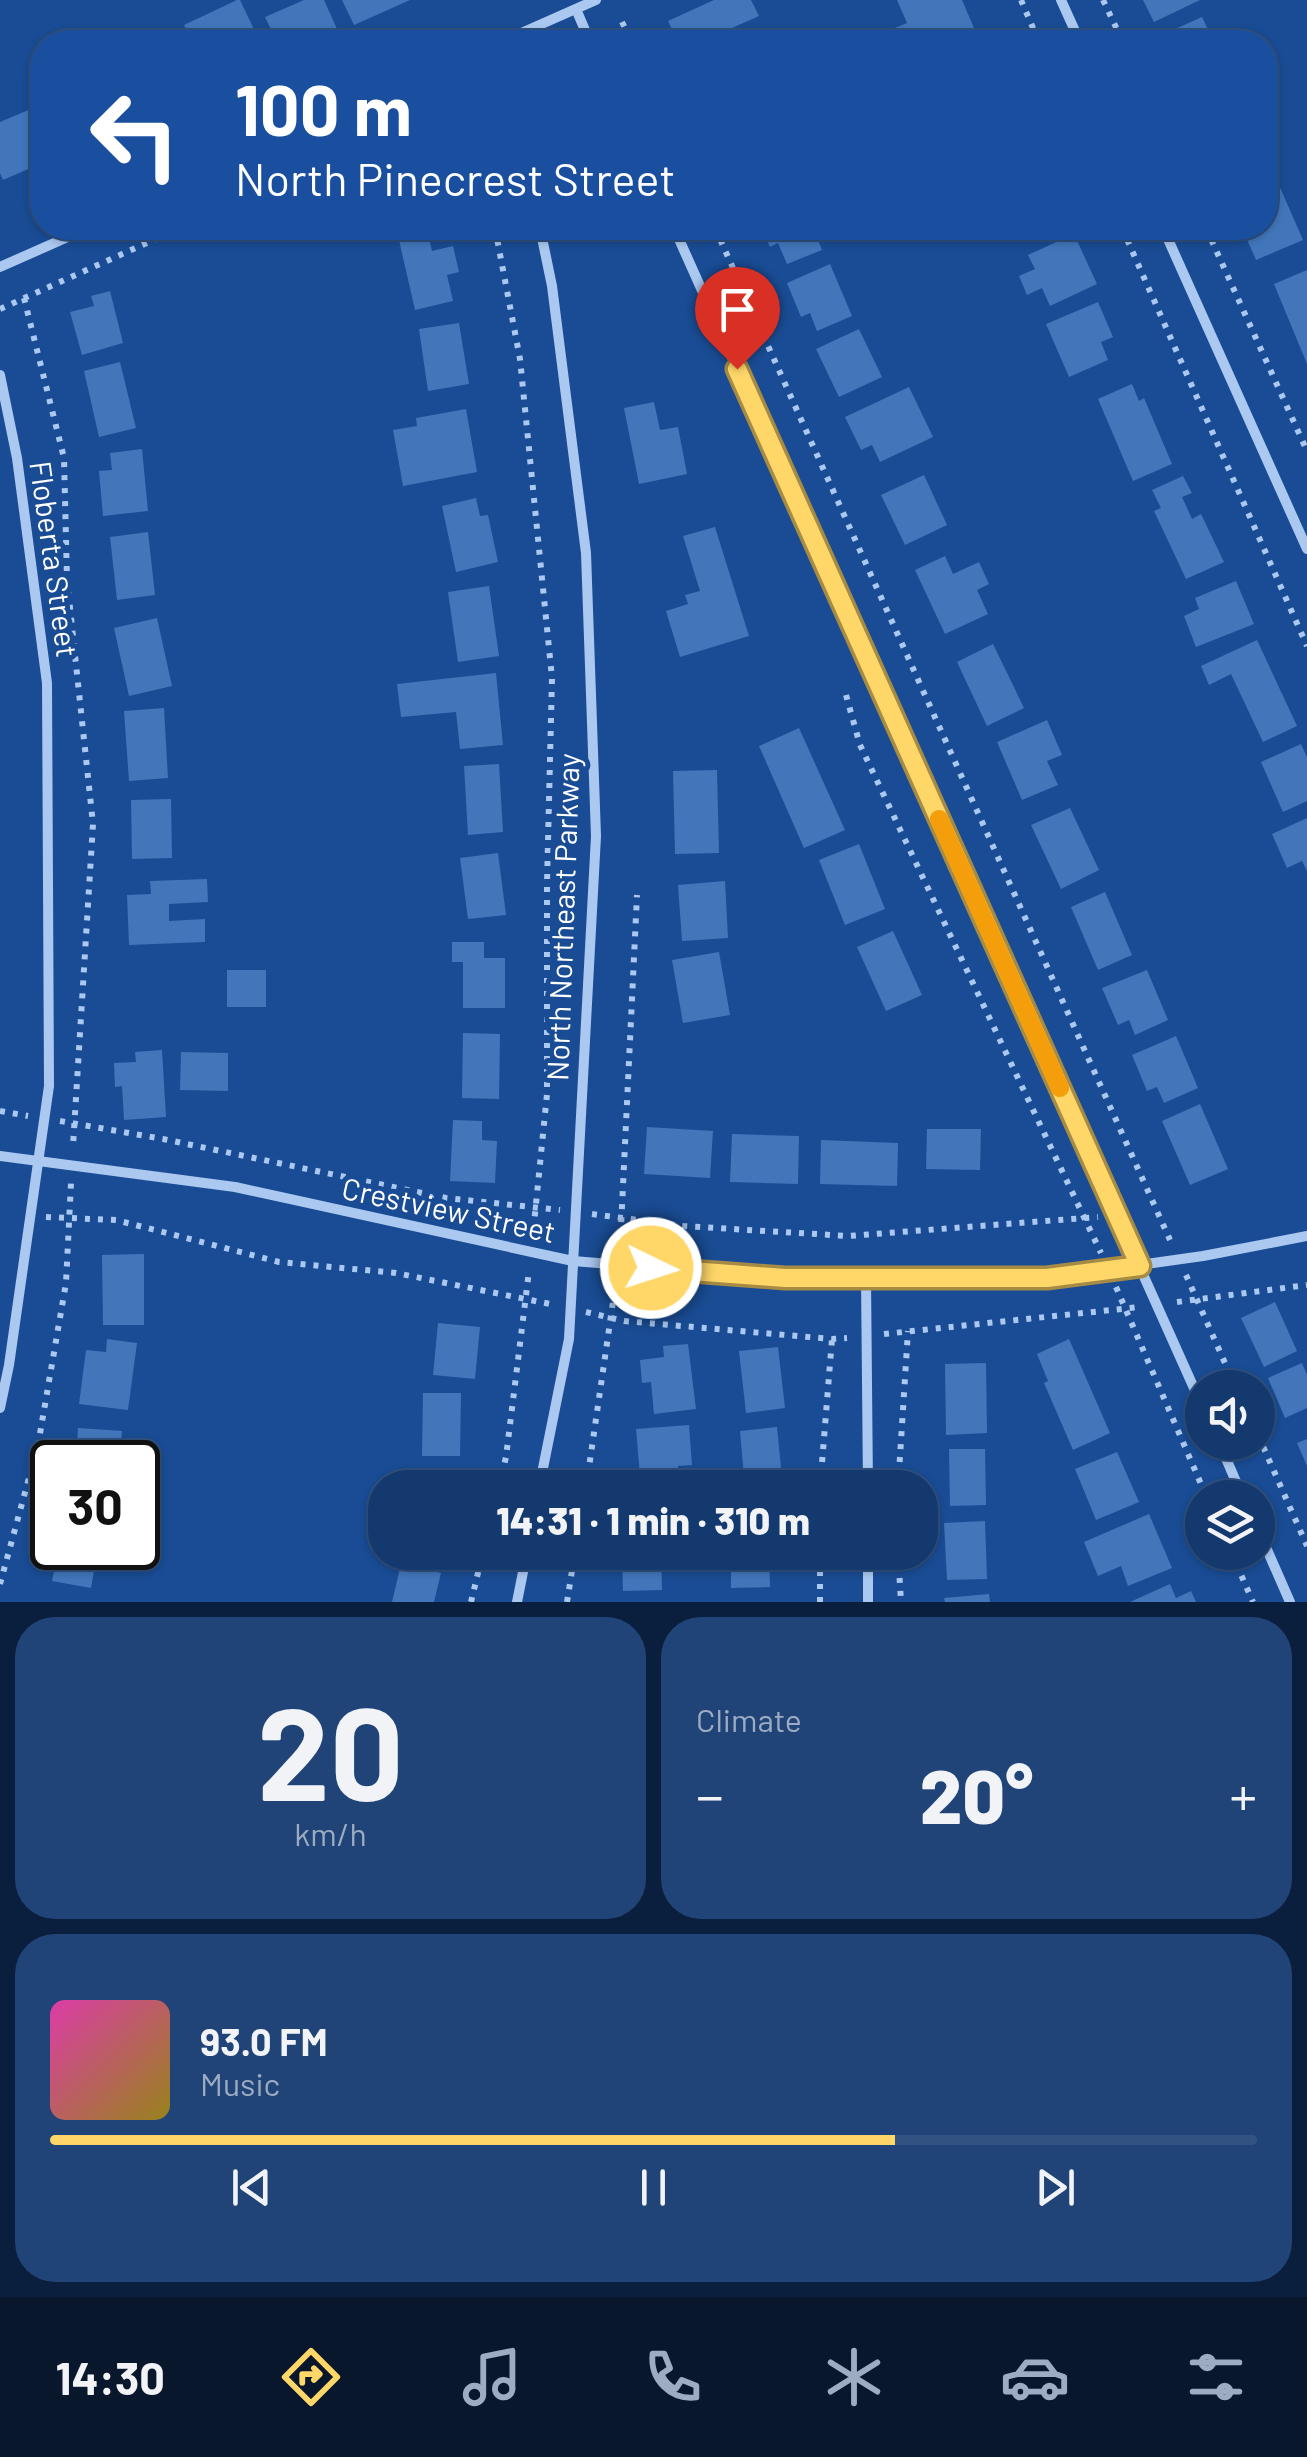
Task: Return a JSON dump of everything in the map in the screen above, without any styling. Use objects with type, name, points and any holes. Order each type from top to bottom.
[{"type":"street","points":[[528,30],[596,0]]},
{"type":"street","points":[[1061,0],[1075,30]]},
{"type":"street","points":[[576,9],[585,30]]},
{"type":"street","points":[[0,267],[61,240]]},
{"type":"street","name":"North Northeast Parkway","points":[[542,240],[552,286],[586,553],[595,817],[569,1338],[543,1470]]},
{"type":"street","points":[[679,240],[1186,1370]]},
{"type":"street","points":[[1168,240],[1307,549]]},
{"type":"street","name":"Floberta Street","points":[[0,374],[17,458],[47,683],[49,1086],[0,1408]]},
{"type":"street","name":"Crestview Street","points":[[0,1156],[235,1188],[573,1261],[785,1278],[1047,1278],[1179,1260],[1307,1236]]},
{"type":"street","points":[[866,1278],[868,1470]]},
{"type":"street","points":[[1275,1568],[1290,1602]]},
{"type":"street","points":[[517,1602],[523,1570]]},
{"type":"street","points":[[868,1570],[868,1602]]},
{"type":"path","points":[[1020,0],[1034,30]]},
{"type":"path","points":[[1103,0],[1117,30]]},
{"type":"path","points":[[622,22],[626,30]]},
{"type":"path","points":[[0,308],[153,240]]},
{"type":"path","points":[[496,240],[520,359],[552,678],[547,1094],[503,1470]]},
{"type":"path","points":[[720,240],[1228,1370]]},
{"type":"path","points":[[1127,240],[1307,646]]},
{"type":"path","points":[[1211,240],[1307,452]]},
{"type":"path","points":[[846,695],[860,745],[1108,1270],[1200,1480]]},
{"type":"path","points":[[589,1470],[618,1265],[637,895]]},
{"type":"path","points":[[899,1470],[908,1331]]},
{"type":"path","points":[[821,1470],[832,1339]]},
{"type":"path","points":[[1269,1460],[1307,1546]]},
{"type":"path","points":[[471,1602],[479,1570]]},
{"type":"path","points":[[566,1602],[572,1570]]},
{"type":"path","points":[[820,1570],[820,1602]]},
{"type":"path","points":[[899,1570],[901,1602]]},
{"type":"path","points":[[1239,1570],[1253,1602]]},
{"type":"building","points":[[240,0],[254,30],[186,30],[184,25]]},
{"type":"building","points":[[304,0],[324,0],[337,29],[271,30],[265,17]]},
{"type":"building","points":[[342,0],[410,0],[354,25]]},
{"type":"building","points":[[714,0],[751,0],[759,16],[728,30],[672,30],[668,21]]},
{"type":"building","points":[[897,0],[962,0],[975,30],[890,30],[907,23]]},
{"type":"building","points":[[1143,0],[1200,0],[1154,22]]},
{"type":"building","points":[[1202,17],[1208,30],[1173,30]]},
{"type":"building","points":[[30,109],[30,168],[3,180],[0,173],[0,122]]},
{"type":"building","points":[[1278,183],[1303,240],[1256,260],[1247,240],[1278,240]]},
{"type":"building","points":[[399,240],[429,240],[432,251],[453,246],[459,272],[447,275],[453,301],[415,310]]},
{"type":"building","points":[[767,240],[818,240],[822,250],[787,264],[778,243],[770,247]]},
{"type":"building","points":[[1061,240],[1077,240],[1097,284],[1050,306],[1042,288],[1027,295],[1019,276],[1035,269],[1028,255]]},
{"type":"building","points":[[830,264],[852,316],[817,331],[810,313],[801,317],[787,283]]},
{"type":"building","points":[[1307,270],[1307,364],[1274,284]]},
{"type":"building","points":[[110,291],[123,343],[82,355],[70,312],[94,306],[91,296]]},
{"type":"building","points":[[1098,302],[1113,337],[1101,342],[1108,360],[1069,377],[1046,324]]},
{"type":"building","points":[[459,323],[469,384],[428,391],[419,329]]},
{"type":"building","points":[[859,329],[882,377],[839,397],[816,349]]},
{"type":"building","points":[[120,362],[136,428],[99,437],[84,371]]},
{"type":"building","points":[[1132,384],[1139,401],[1144,398],[1172,464],[1133,481],[1098,399]]},
{"type":"building","points":[[909,387],[933,437],[880,462],[872,445],[861,450],[845,417]]},
{"type":"building","points":[[654,402],[660,430],[678,427],[687,474],[639,484],[624,408]]},
{"type":"building","points":[[466,409],[477,472],[403,486],[393,430],[417,426],[416,418]]},
{"type":"building","points":[[142,449],[148,511],[103,516],[99,471],[112,470],[110,453]]},
{"type":"building","points":[[924,475],[947,525],[905,545],[881,495]]},
{"type":"building","points":[[1183,476],[1192,493],[1182,497],[1192,519],[1201,514],[1224,562],[1186,579],[1154,511],[1161,508],[1152,490]]},
{"type":"building","points":[[476,498],[480,516],[488,515],[498,562],[456,572],[442,506]]},
{"type":"building","points":[[715,527],[749,636],[680,657],[666,611],[688,604],[685,595],[700,591],[683,536]]},
{"type":"building","points":[[148,532],[155,595],[117,600],[110,537]]},
{"type":"building","points":[[945,556],[953,574],[979,562],[989,584],[977,590],[988,614],[945,634],[915,570]]},
{"type":"building","points":[[1236,581],[1254,624],[1196,647],[1184,616],[1199,609],[1195,598]]},
{"type":"building","points":[[489,586],[499,656],[458,662],[448,592]]},
{"type":"building","points":[[157,618],[172,686],[129,696],[114,628]]},
{"type":"building","points":[[1257,640],[1297,726],[1263,742],[1231,674],[1209,685],[1201,666]]},
{"type":"building","points":[[993,644],[1024,708],[987,726],[957,662]]},
{"type":"building","points":[[496,673],[503,745],[460,749],[456,712],[401,717],[397,684]]},
{"type":"building","points":[[164,708],[168,778],[129,781],[124,711]]},
{"type":"building","points":[[1047,720],[1062,755],[1047,761],[1058,785],[1022,800],[997,742]]},
{"type":"building","points":[[799,728],[845,830],[804,848],[759,746]]},
{"type":"building","points":[[1301,744],[1307,757],[1307,801],[1283,812],[1261,762]]},
{"type":"building","points":[[499,764],[503,832],[468,835],[464,766]]},
{"type":"building","points":[[717,770],[719,853],[675,854],[673,771]]},
{"type":"building","points":[[171,799],[172,858],[132,859],[131,800]]},
{"type":"building","points":[[1070,808],[1099,870],[1061,889],[1031,825]]},
{"type":"building","points":[[1307,818],[1307,871],[1302,861],[1287,868],[1272,834]]},
{"type":"building","points":[[859,844],[885,909],[845,925],[819,860]]},
{"type":"building","points":[[498,853],[506,915],[468,919],[460,858]]},
{"type":"building","points":[[207,879],[208,902],[169,904],[169,921],[205,919],[205,942],[129,945],[127,895],[151,894],[150,881]]},
{"type":"building","points":[[725,881],[728,938],[682,941],[678,885]]},
{"type":"building","points":[[1105,892],[1132,955],[1098,970],[1071,907]]},
{"type":"building","points":[[893,931],[922,995],[886,1011],[857,947]]},
{"type":"building","points":[[452,942],[484,942],[484,958],[505,958],[505,1008],[463,1008],[463,962],[452,962]]},
{"type":"building","points":[[719,952],[730,1015],[683,1023],[672,960]]},
{"type":"building","points":[[227,970],[266,970],[266,1007],[227,1007]]},
{"type":"building","points":[[1147,970],[1168,1020],[1135,1035],[1129,1020],[1118,1025],[1102,988]]},
{"type":"building","points":[[463,1033],[500,1034],[499,1099],[462,1098]]},
{"type":"building","points":[[1176,1036],[1198,1088],[1164,1103],[1157,1087],[1147,1091],[1132,1055]]},
{"type":"building","points":[[162,1050],[166,1117],[124,1120],[122,1086],[115,1087],[114,1063],[136,1062],[135,1052]]},
{"type":"building","points":[[181,1052],[228,1053],[228,1091],[180,1090]]},
{"type":"building","points":[[1200,1104],[1228,1169],[1190,1185],[1162,1121]]},
{"type":"building","points":[[453,1120],[482,1121],[482,1140],[497,1141],[495,1183],[450,1181]]},
{"type":"building","points":[[647,1127],[713,1131],[710,1178],[644,1174]]},
{"type":"building","points":[[927,1129],[981,1129],[980,1170],[926,1169]]},
{"type":"building","points":[[732,1134],[799,1136],[798,1184],[730,1182]]},
{"type":"building","points":[[821,1140],[898,1143],[897,1186],[820,1184]]},
{"type":"building","points":[[144,1254],[144,1325],[103,1325],[102,1255]]},
{"type":"building","points":[[1275,1302],[1297,1351],[1264,1367],[1241,1318]]},
{"type":"building","points":[[438,1323],[480,1327],[475,1379],[433,1375]]},
{"type":"building","points":[[107,1339],[137,1343],[128,1410],[79,1404],[86,1350],[106,1352]]},
{"type":"building","points":[[1069,1339],[1110,1433],[1073,1450],[1044,1383],[1048,1381],[1037,1354]]},
{"type":"building","points":[[688,1344],[696,1409],[654,1414],[651,1382],[642,1383],[640,1360],[664,1357],[663,1346]]},
{"type":"building","points":[[778,1347],[785,1408],[746,1413],[739,1351]]},
{"type":"building","points":[[986,1363],[987,1433],[946,1435],[945,1364]]},
{"type":"building","points":[[1302,1363],[1307,1375],[1307,1408],[1285,1418],[1275,1394],[1275,1375]]},
{"type":"building","points":[[423,1393],[461,1393],[460,1456],[422,1456]]},
{"type":"building","points":[[689,1425],[692,1465],[678,1466],[678,1470],[639,1470],[636,1429]]},
{"type":"building","points":[[777,1427],[781,1470],[743,1470],[740,1431]]},
{"type":"building","points":[[78,1428],[122,1431],[121,1440],[77,1440]]},
{"type":"building","points":[[1307,1439],[1307,1466],[1297,1443]]},
{"type":"building","points":[[949,1449],[985,1449],[986,1505],[950,1506]]},
{"type":"building","points":[[1117,1452],[1139,1502],[1096,1520],[1075,1469]]},
{"type":"building","points":[[1149,1514],[1172,1568],[1128,1586],[1121,1566],[1098,1576],[1084,1542]]},
{"type":"building","points":[[985,1521],[987,1579],[947,1580],[944,1523]]},
{"type":"building","points":[[54,1570],[94,1570],[91,1588],[52,1581]]},
{"type":"building","points":[[400,1570],[441,1573],[434,1602],[392,1602]]},
{"type":"building","points":[[622,1570],[661,1570],[662,1590],[623,1591]]},
{"type":"building","points":[[731,1570],[770,1570],[770,1587],[731,1588]]},
{"type":"building","points":[[1170,1584],[1176,1598],[1191,1591],[1196,1602],[1130,1602]]},
{"type":"building","points":[[989,1594],[990,1602],[945,1602],[944,1598]]},
{"type":"slow traffic","points":[[939,819],[1060,1088]]},
{"type":"route","points":[[651,1268],[785,1278],[1047,1278],[1140,1266],[737,369]]}]
